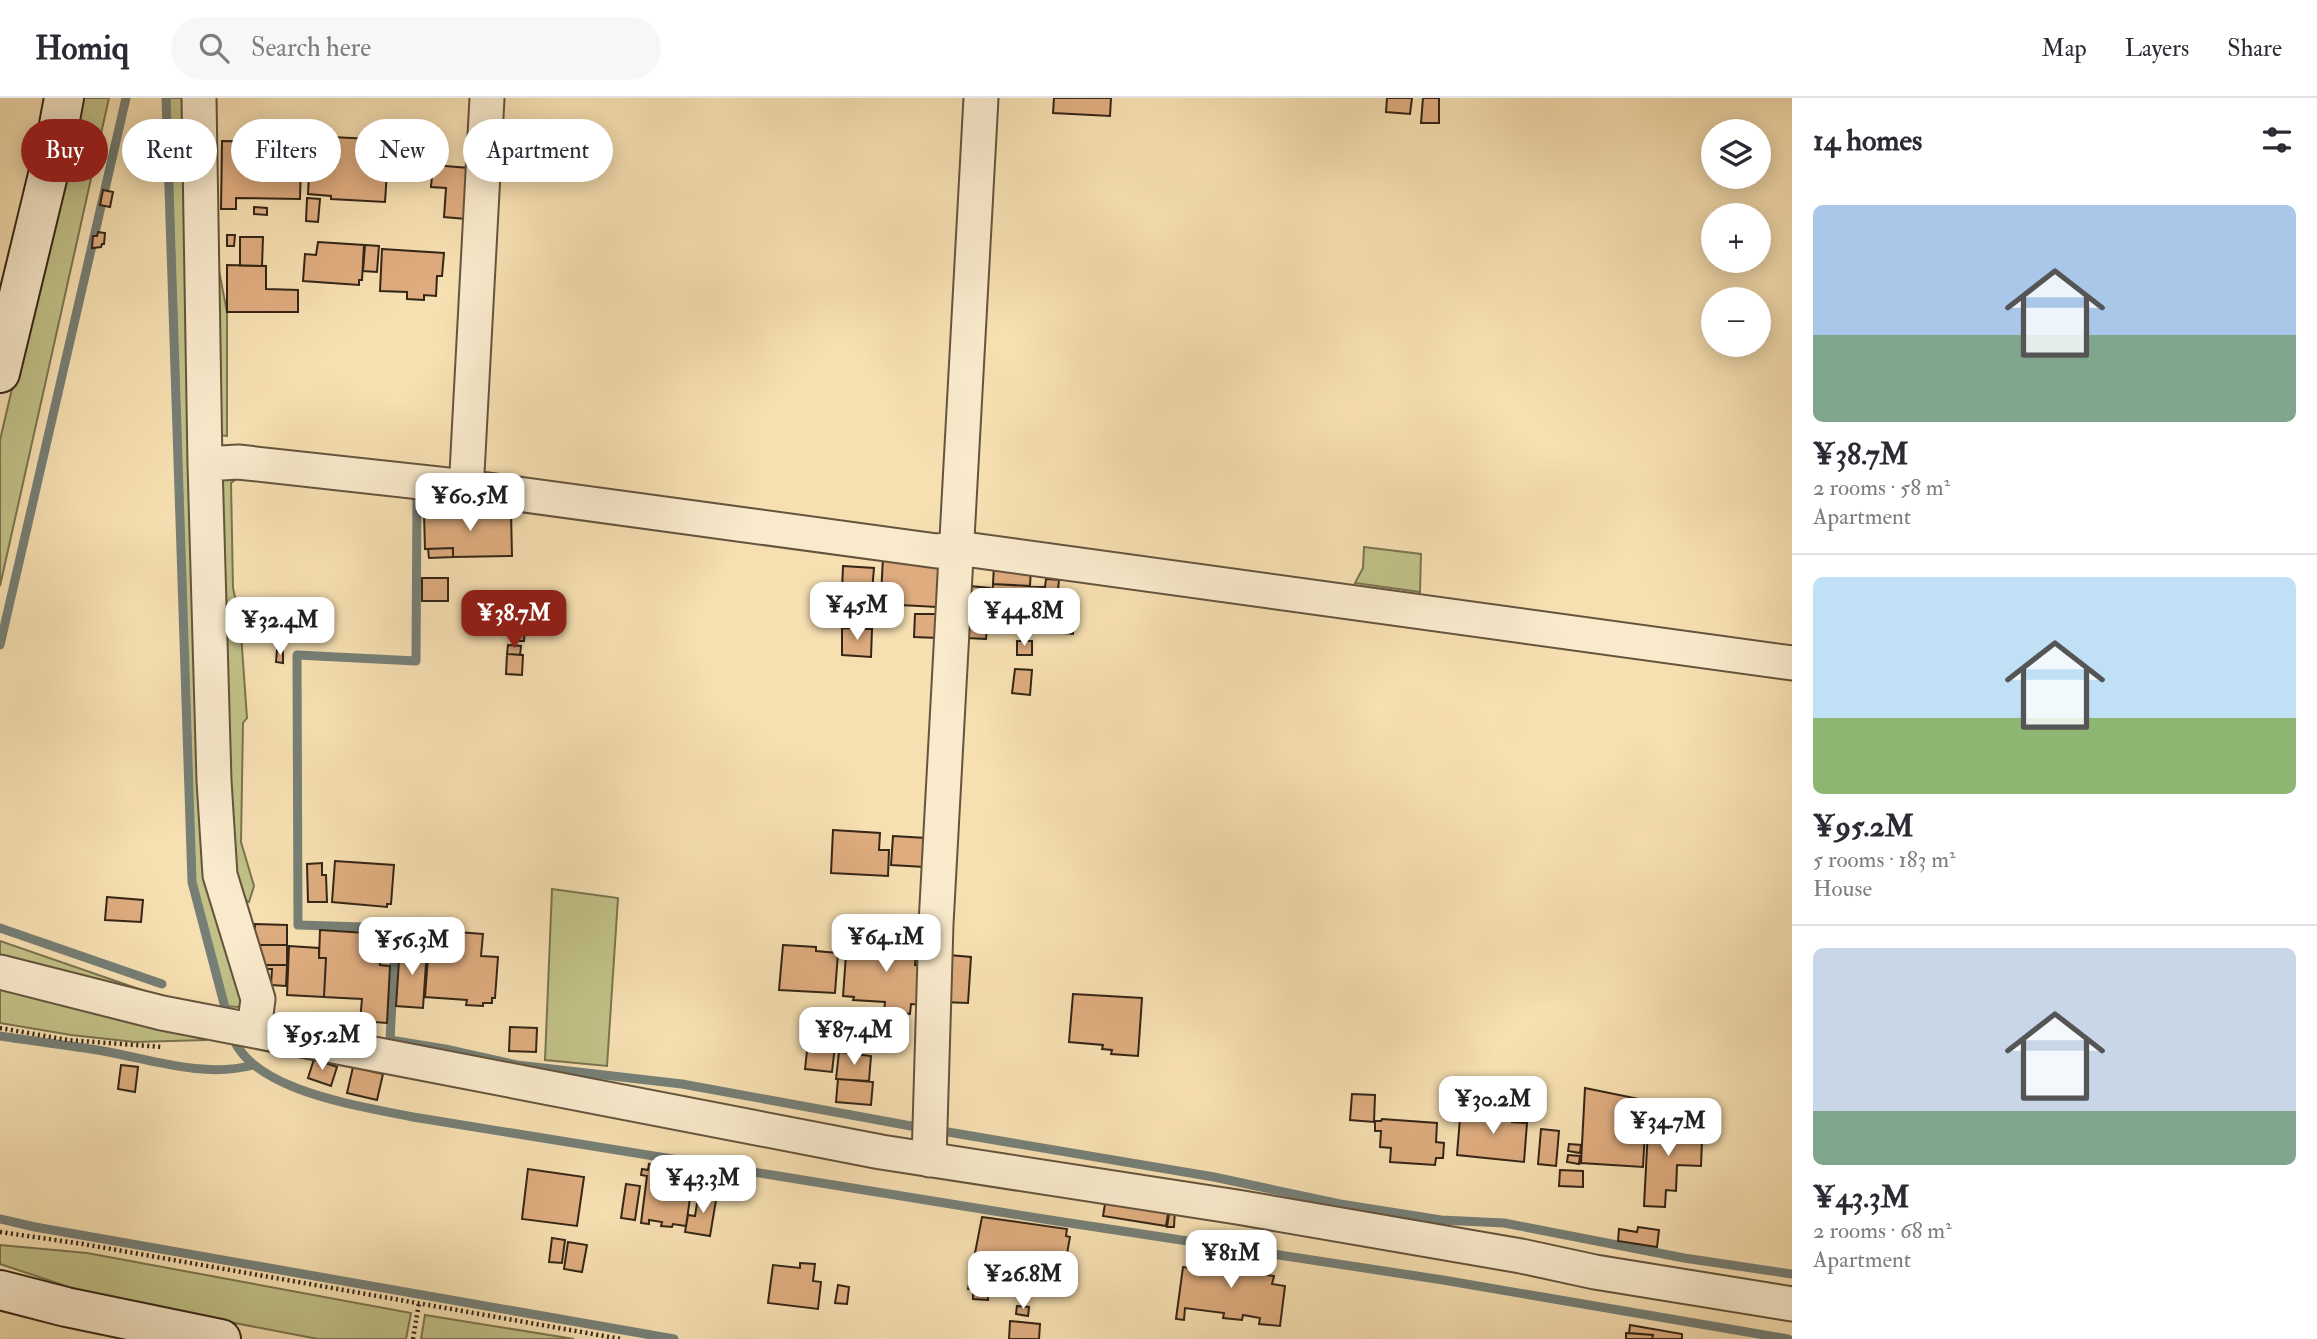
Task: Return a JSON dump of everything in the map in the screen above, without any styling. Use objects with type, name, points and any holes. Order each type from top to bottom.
[{"type":"street","points":[[0,373],[55,146],[64,98]]},
{"type":"street","points":[[199,98],[205,464],[214,768],[220,874],[258,999],[239,1027]]},
{"type":"street","points":[[467,473],[487,98]]},
{"type":"street","points":[[930,1139],[936,924],[981,98]]},
{"type":"street","points":[[205,464],[238,462],[466,487],[937,551],[957,548],[1792,663]]},
{"type":"street","points":[[0,972],[162,1013],[930,1139],[1237,1207],[1521,1255],[1595,1272],[1792,1304]]},
{"type":"street","points":[[0,1290],[66,1307],[221,1339]]},
{"type":"path","points":[[0,1028],[68,1040],[171,1047]]},
{"type":"path","points":[[0,1232],[83,1244],[621,1339]]},
{"type":"path","points":[[414,1339],[419,1303]]},
{"type":"green space","points":[[80,98],[109,98],[104,119],[75,119]]},
{"type":"green space","points":[[169,98],[192,98],[192,119],[170,119]]},
{"type":"green space","points":[[60,182],[90,182],[0,586],[0,440]]},
{"type":"green space","points":[[172,182],[193,182],[194,257],[245,1005],[227,1006],[195,882]]},
{"type":"green space","points":[[212,234],[227,312],[227,436],[220,435]]},
{"type":"green space","points":[[228,473],[243,474],[231,483],[233,588],[240,620],[247,718],[243,723],[241,842],[254,886],[249,902],[236,894],[231,885],[217,484]]},
{"type":"green space","points":[[1364,547],[1421,554],[1420,592],[1355,583],[1363,568]]},
{"type":"green space","points":[[552,889],[618,898],[607,1066],[545,1060]]},
{"type":"green space","points":[[0,941],[162,997],[0,962]]},
{"type":"green space","points":[[0,987],[207,1040],[135,1042],[0,1023]]},
{"type":"green space","points":[[0,1245],[87,1253],[411,1313],[406,1339],[318,1339],[99,1297],[0,1264]]},
{"type":"green space","points":[[425,1315],[574,1339],[421,1339]]},
{"type":"building","points":[[1054,98],[1111,98],[1110,116],[1053,113]]},
{"type":"building","points":[[1387,98],[1412,98],[1410,114],[1386,112]]},
{"type":"building","points":[[1423,98],[1439,98],[1439,123],[1421,123]]},
{"type":"building","points":[[341,138],[355,138],[355,182],[386,182],[385,202],[331,199],[331,196],[308,194],[309,182],[341,182]]},
{"type":"building","points":[[222,141],[231,141],[231,182],[300,182],[300,199],[236,198],[236,209],[221,209]]},
{"type":"building","points":[[449,166],[463,168],[463,182],[468,182],[466,219],[444,217],[446,188],[431,187],[431,182],[449,182]]},
{"type":"building","points":[[103,190],[113,192],[110,207],[100,205]]},
{"type":"building","points":[[307,198],[320,199],[318,222],[306,221]]},
{"type":"building","points":[[254,207],[267,208],[267,215],[254,214]]},
{"type":"building","points":[[98,232],[105,233],[104,244],[92,248],[93,236],[97,236]]},
{"type":"building","points":[[227,235],[235,235],[234,246],[227,246]]},
{"type":"building","points":[[240,237],[263,237],[262,266],[240,266]]},
{"type":"building","points":[[318,242],[364,245],[362,280],[359,280],[359,285],[303,281],[305,254],[316,255]]},
{"type":"building","points":[[365,245],[379,246],[377,272],[363,271]]},
{"type":"building","points":[[382,249],[444,253],[442,276],[437,276],[436,296],[424,295],[424,300],[407,299],[407,292],[380,291]]},
{"type":"building","points":[[227,265],[266,266],[266,289],[298,290],[298,312],[227,312]]},
{"type":"building","points":[[511,511],[512,556],[453,557],[453,548],[425,549],[424,513]]},
{"type":"building","points":[[453,548],[453,557],[429,558],[428,549]]},
{"type":"building","points":[[883,557],[939,560],[937,607],[900,605],[900,617],[880,616]]},
{"type":"building","points":[[994,564],[1031,567],[1030,586],[993,584]]},
{"type":"building","points":[[843,566],[874,568],[870,614],[841,613]]},
{"type":"building","points":[[422,578],[448,578],[448,601],[422,601]]},
{"type":"building","points":[[1046,579],[1059,580],[1057,600],[1075,601],[1073,634],[1051,632],[1052,614],[1046,614],[1045,630],[990,627],[993,584],[1045,587]]},
{"type":"building","points":[[970,586],[990,588],[986,639],[967,638]]},
{"type":"building","points":[[915,614],[939,614],[938,638],[914,637]]},
{"type":"building","points":[[516,628],[525,628],[524,641],[515,641]]},
{"type":"building","points":[[842,628],[872,629],[871,657],[842,655]]},
{"type":"building","points":[[1017,641],[1032,641],[1032,655],[1017,655]]},
{"type":"building","points":[[508,645],[521,646],[520,655],[507,654]]},
{"type":"building","points":[[277,650],[283,651],[283,663],[276,662]]},
{"type":"building","points":[[507,654],[523,655],[522,675],[506,674]]},
{"type":"building","points":[[1015,669],[1032,670],[1030,695],[1012,693]]},
{"type":"building","points":[[833,830],[880,833],[879,850],[889,850],[888,876],[831,873]]},
{"type":"building","points":[[893,836],[926,838],[924,867],[891,865]]},
{"type":"building","points":[[335,861],[394,865],[391,904],[387,904],[387,907],[332,902]]},
{"type":"building","points":[[322,863],[322,875],[326,875],[327,902],[308,902],[307,864]]},
{"type":"building","points":[[107,897],[143,900],[141,922],[105,920]]},
{"type":"building","points":[[255,924],[287,925],[287,945],[255,945]]},
{"type":"building","points":[[320,930],[366,933],[364,955],[375,955],[375,960],[380,960],[380,965],[390,966],[387,1023],[360,1021],[362,999],[324,997],[326,958],[319,958]]},
{"type":"building","points":[[430,930],[483,934],[481,956],[498,957],[495,998],[492,998],[492,1003],[483,1003],[483,1006],[466,1005],[467,1000],[425,997]]},
{"type":"building","points":[[872,939],[917,942],[915,965],[929,966],[926,1005],[911,1004],[910,1014],[884,1011],[885,1002],[853,1000],[854,997],[843,996],[847,941],[872,943]]},
{"type":"building","points":[[260,945],[287,945],[287,965],[260,965]]},
{"type":"building","points":[[783,945],[816,947],[816,951],[838,953],[835,993],[779,990]]},
{"type":"building","points":[[289,946],[319,948],[319,958],[326,958],[324,997],[287,995]]},
{"type":"building","points":[[400,946],[427,948],[423,1008],[396,1006]]},
{"type":"building","points":[[949,955],[971,957],[968,1003],[943,1002]]},
{"type":"building","points":[[264,965],[287,965],[286,986],[271,985],[272,969],[264,969]]},
{"type":"building","points":[[1073,994],[1142,998],[1138,1056],[1111,1054],[1112,1050],[1102,1049],[1103,1045],[1069,1042]]},
{"type":"building","points":[[510,1027],[537,1028],[536,1052],[509,1051]]},
{"type":"building","points":[[808,1042],[835,1045],[832,1072],[805,1069]]},
{"type":"building","points":[[839,1052],[871,1056],[869,1081],[836,1079]]},
{"type":"building","points":[[314,1059],[337,1067],[331,1086],[308,1078]]},
{"type":"building","points":[[121,1065],[138,1067],[135,1092],[118,1089]]},
{"type":"building","points":[[353,1067],[383,1074],[377,1100],[347,1093]]},
{"type":"building","points":[[838,1079],[873,1082],[871,1105],[836,1102]]},
{"type":"building","points":[[1442,1083],[1457,1084],[1455,1106],[1440,1105]]},
{"type":"building","points":[[1585,1088],[1644,1100],[1643,1113],[1646,1113],[1643,1167],[1581,1163]]},
{"type":"building","points":[[1352,1094],[1375,1095],[1374,1122],[1350,1120]]},
{"type":"building","points":[[1527,1104],[1540,1105],[1539,1112],[1526,1111]]},
{"type":"building","points":[[1479,1108],[1513,1111],[1512,1122],[1527,1123],[1524,1162],[1457,1155],[1460,1118],[1478,1120]]},
{"type":"building","points":[[1668,1110],[1685,1111],[1683,1140],[1702,1140],[1701,1166],[1677,1165],[1676,1191],[1666,1190],[1665,1207],[1644,1206],[1648,1129],[1667,1130]]},
{"type":"building","points":[[1691,1115],[1701,1117],[1700,1127],[1690,1126]]},
{"type":"building","points":[[1382,1119],[1437,1123],[1436,1142],[1444,1143],[1443,1158],[1436,1158],[1435,1165],[1390,1162],[1391,1148],[1380,1147],[1381,1131],[1375,1131],[1375,1121]]},
{"type":"building","points":[[1541,1129],[1559,1131],[1556,1166],[1538,1164]]},
{"type":"building","points":[[1569,1144],[1581,1145],[1580,1153],[1568,1151]]},
{"type":"building","points":[[1568,1155],[1580,1156],[1579,1164],[1567,1162]]},
{"type":"building","points":[[649,1164],[694,1171],[686,1226],[661,1226],[662,1222],[649,1220],[649,1224],[641,1223],[647,1176],[641,1175],[642,1169],[648,1170]]},
{"type":"building","points":[[528,1169],[584,1177],[577,1226],[522,1219]]},
{"type":"building","points":[[1560,1170],[1583,1171],[1583,1187],[1559,1186]]},
{"type":"building","points":[[626,1184],[640,1186],[635,1220],[621,1218]]},
{"type":"building","points":[[699,1191],[717,1194],[710,1236],[685,1232],[688,1215],[695,1216]]},
{"type":"building","points":[[1106,1198],[1169,1208],[1166,1226],[1103,1216]]},
{"type":"building","points":[[1170,1207],[1175,1208],[1174,1227],[1167,1227]]},
{"type":"building","points":[[982,1217],[1067,1229],[1066,1236],[1070,1237],[1066,1259],[1061,1258],[1056,1291],[1031,1286],[1030,1293],[1010,1290],[1011,1284],[1004,1283],[1002,1295],[968,1289]]},
{"type":"building","points":[[1638,1227],[1659,1230],[1657,1247],[1618,1241],[1619,1229],[1637,1232]]},
{"type":"building","points":[[552,1238],[565,1240],[562,1263],[549,1262]]},
{"type":"building","points":[[1258,1241],[1276,1244],[1275,1251],[1258,1248]]},
{"type":"building","points":[[568,1242],[587,1245],[582,1272],[564,1269]]},
{"type":"building","points":[[1200,1253],[1260,1260],[1258,1274],[1274,1276],[1272,1284],[1285,1286],[1280,1326],[1259,1324],[1260,1318],[1243,1315],[1242,1320],[1223,1318],[1224,1313],[1185,1308],[1184,1320],[1176,1319],[1183,1267],[1198,1269]]},
{"type":"building","points":[[800,1263],[815,1264],[813,1281],[821,1282],[818,1309],[768,1303],[773,1265],[800,1268]]},
{"type":"building","points":[[838,1285],[849,1287],[847,1304],[835,1303]]},
{"type":"building","points":[[973,1292],[988,1294],[988,1300],[973,1299]]},
{"type":"building","points":[[1017,1306],[1029,1307],[1028,1316],[1016,1314]]},
{"type":"building","points":[[1010,1321],[1040,1324],[1039,1339],[1009,1339]]},
{"type":"building","points":[[1630,1325],[1682,1334],[1682,1339],[1652,1339],[1653,1335],[1629,1333]]},
{"type":"building","points":[[1626,1333],[1653,1335],[1652,1339],[1626,1339]]},
{"type":"waterway","points":[[0,645],[126,98]]},
{"type":"waterway","points":[[166,98],[192,882],[228,1019]]},
{"type":"waterway","points":[[417,497],[416,661],[297,655],[298,925],[396,928],[390,1040],[517,1065],[682,1084],[922,1128]]},
{"type":"waterway","points":[[0,928],[162,984]]},
{"type":"waterway","points":[[231,1032],[241,1052],[259,1069],[282,1082],[337,1101],[413,1117],[1050,1220],[1443,1280],[1788,1339]]},
{"type":"waterway","points":[[0,1036],[97,1050],[195,1069],[234,1069],[253,1065]]},
{"type":"waterway","points":[[936,1130],[1214,1177],[1340,1204],[1441,1220],[1504,1223],[1684,1258],[1792,1274]]},
{"type":"waterway","points":[[0,1219],[674,1339]]}]
